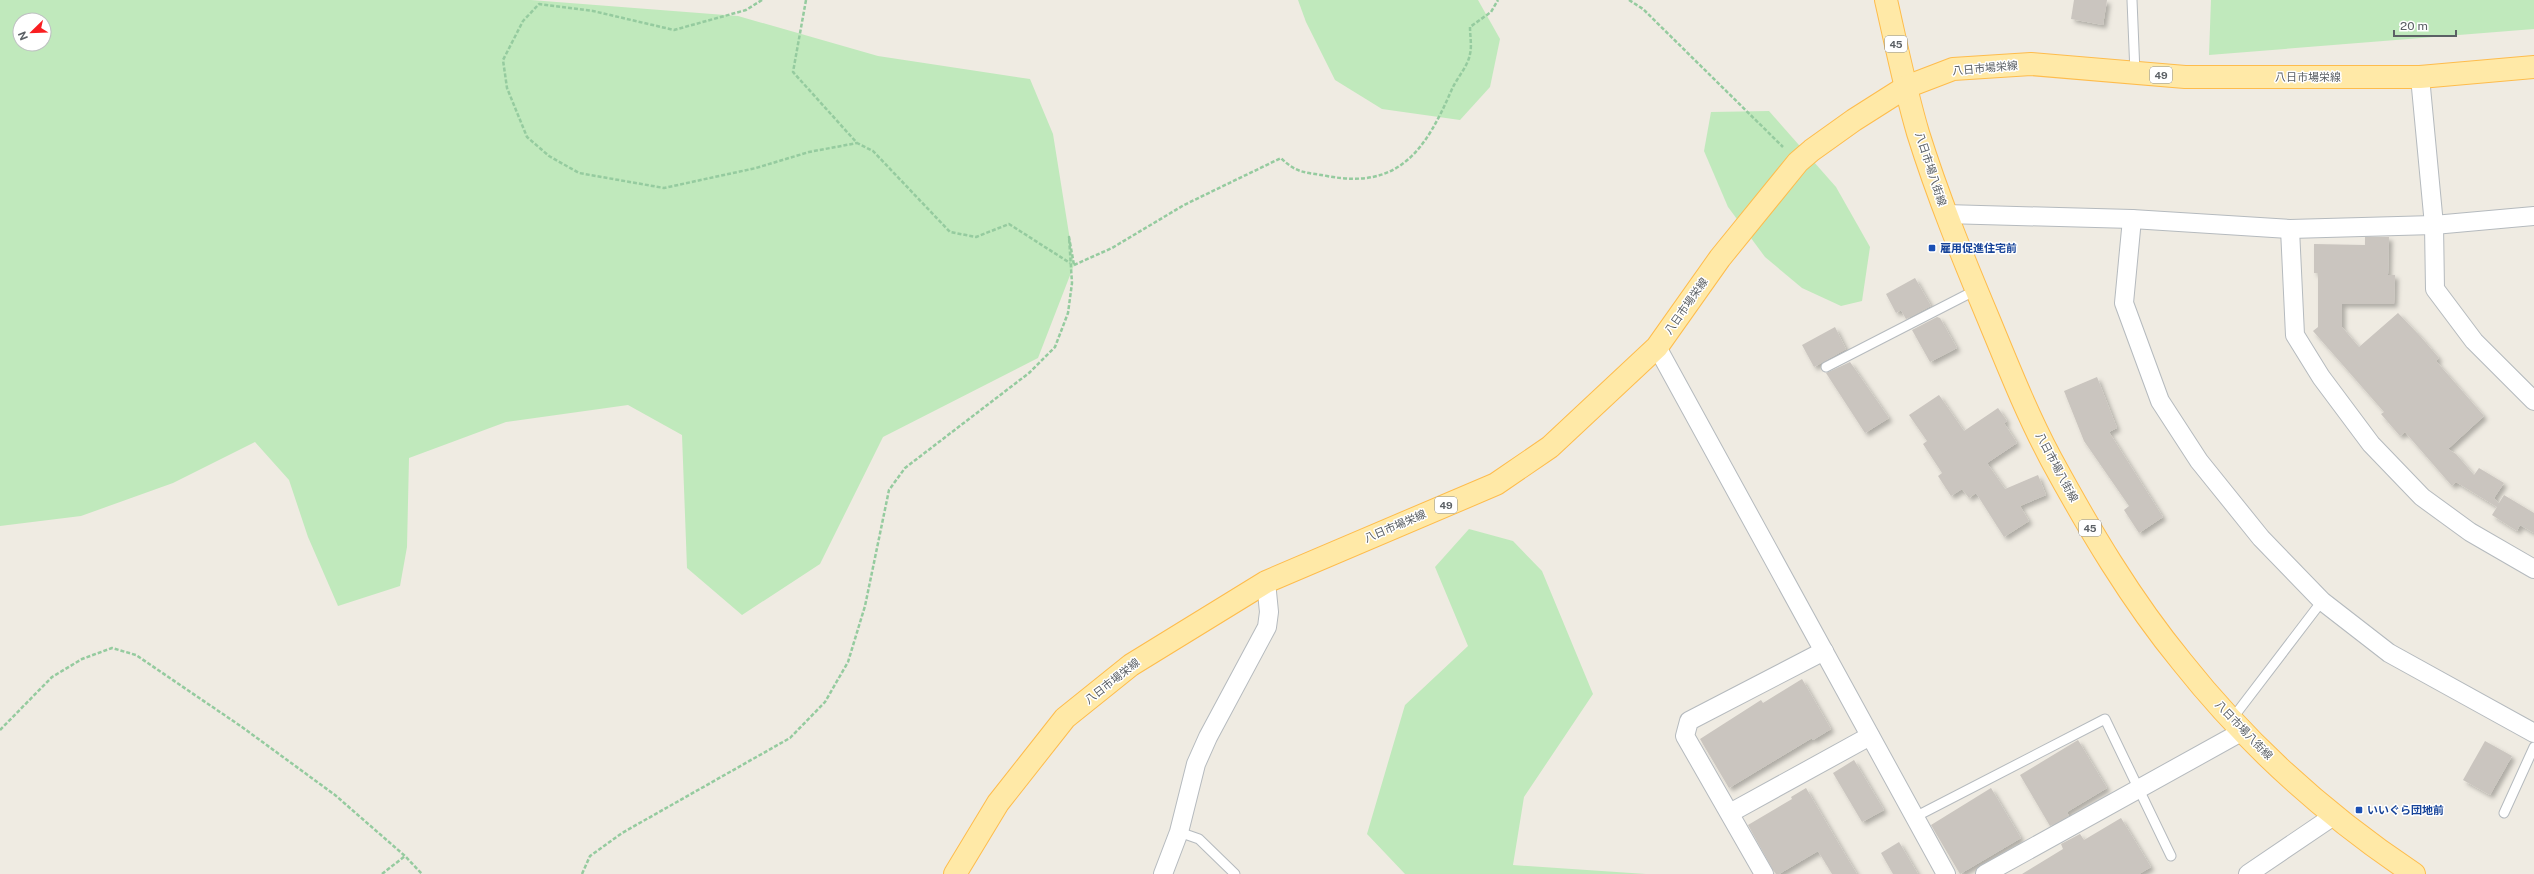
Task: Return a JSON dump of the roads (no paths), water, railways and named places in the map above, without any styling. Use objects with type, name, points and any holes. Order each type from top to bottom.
[{"type":"main road","name":"八日市場八街線","points":[[1886,0],[1906,87],[1945,214],[1976,290],[2050,456],[2093,533],[2132,595],[2181,662],[2238,725],[2289,776],[2335,815],[2414,874]]},
{"type":"main road","name":"八日市場栄線","points":[[955,874],[998,803],[1065,718],[1130,665],[1266,582],[1496,484],[1550,447],[1657,347],[1720,258],[1798,162],[1854,120],[1906,87],[1953,69],[2031,64],[2184,77],[2420,77],[2534,67]]},
{"type":"street","points":[[2420,77],[2434,225],[2435,289],[2474,341],[2534,401]]},
{"type":"street","points":[[1945,214],[2132,219],[2290,229],[2434,225],[2534,216]]},
{"type":"street","points":[[2132,219],[2124,303],[2160,401],[2199,461],[2261,538],[2322,601],[2389,653],[2534,734]]},
{"type":"street","points":[[2290,229],[2294,335],[2322,377],[2371,444],[2422,497],[2470,532],[2534,569]]},
{"type":"street","points":[[1657,347],[1946,874]]},
{"type":"street","points":[[1163,874],[1179,832],[1196,764],[1208,737],[1267,627],[1269,612],[1266,582]]},
{"type":"street","points":[[1764,874],[1685,736],[1689,721],[1824,651]]},
{"type":"street","points":[[1985,874],[2138,788],[2238,725]]},
{"type":"street","points":[[1730,813],[1870,736]]},
{"type":"street","points":[[2248,874],[2335,815]]},
{"type":"lane","points":[[2132,0],[2135,72]]},
{"type":"lane","points":[[1826,367],[1976,290]]},
{"type":"lane","points":[[2238,725],[2322,601]]},
{"type":"lane","points":[[1915,817],[2105,719],[2171,856]]},
{"type":"lane","points":[[2504,813],[2534,748]]},
{"type":"lane","points":[[1179,832],[1199,839],[1235,874]]},
{"type":"place","name":"雇用促進住宅前","points":[[1932,248]]},
{"type":"place","name":"いいぐら団地前","points":[[2359,810]]}]
